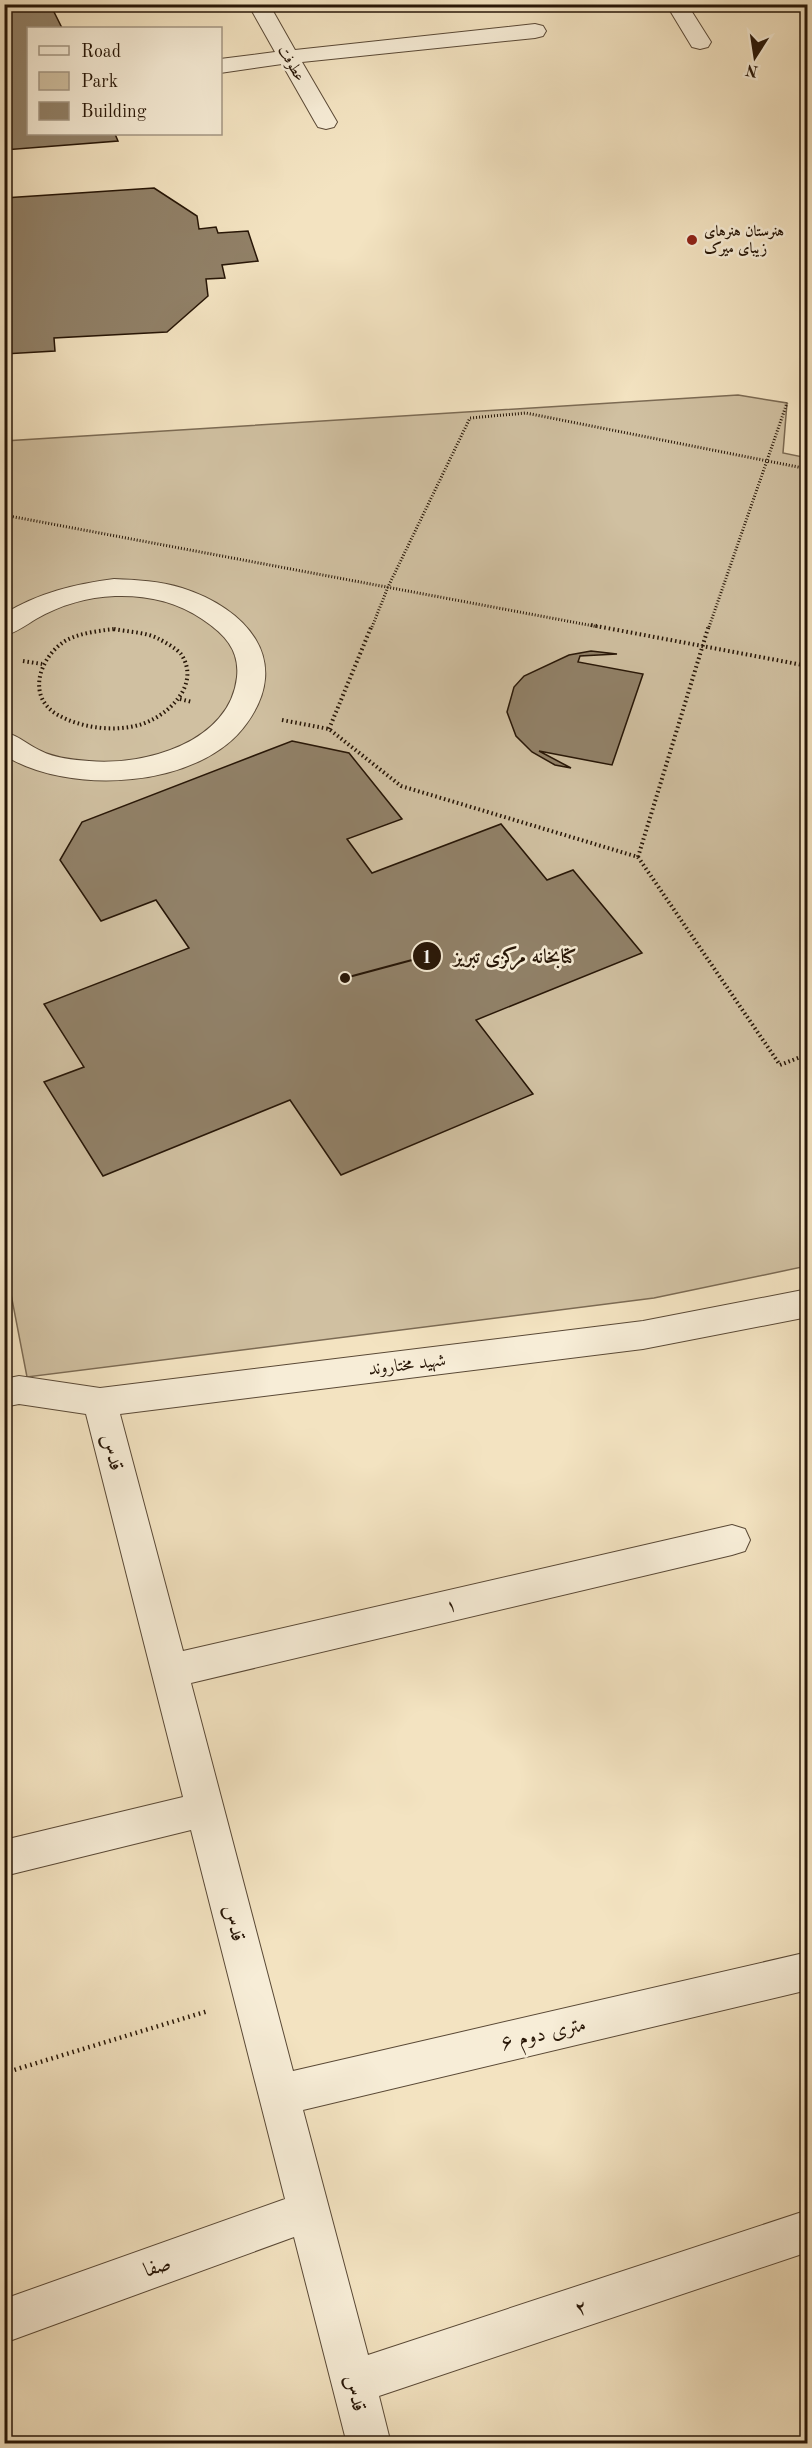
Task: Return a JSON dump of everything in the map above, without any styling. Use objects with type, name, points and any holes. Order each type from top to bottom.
[{"type":"street","name":"عطوفت","points":[[258,4],[326,122]]},
{"type":"street","points":[[676,4],[700,42]]},
{"type":"street","points":[[222,66],[535,31]]},
{"type":"street","points":[[4,627],[40,604],[82,591],[128,587],[172,594],[210,609],[238,633],[252,662],[250,693],[233,722],[204,746],[165,763],[120,772],[69,768],[32,758],[4,741]]},
{"type":"street","name":"شهید مختاروند","points":[[4,1393],[19,1390],[100,1402],[643,1335],[807,1303]]},
{"type":"street","name":"قدس","points":[[100,1402],[369,2444]]},
{"type":"street","name":"۱","points":[[170,1671],[732,1540]]},
{"type":"street","points":[[4,1858],[205,1809]]},
{"type":"street","name":"۶ متری دوم","points":[[279,2096],[807,1971]]},
{"type":"street","name":"صفا","points":[[4,2320],[309,2211]]},
{"type":"street","name":"۲","points":[[354,2382],[807,2231]]},
{"type":"path","points":[[638,857],[702,646],[787,403]]},
{"type":"path","points":[[807,469],[526,413],[470,418],[388,587],[328,729],[401,786],[638,857],[780,1065],[807,1054]]},
{"type":"path","points":[[4,515],[807,666]]},
{"type":"path","points":[[114,628],[138,630],[159,637],[175,647],[186,662],[189,677],[184,693],[173,707],[155,719],[133,727],[109,729],[83,726],[60,718],[45,704],[37,688],[39,671],[49,654],[66,641],[89,632],[114,628]]},
{"type":"path","points":[[4,2073],[254,1997]]},
{"type":"green space","points":[[738,395],[787,403],[783,453],[808,458],[807,1266],[654,1298],[27,1377],[4,1258],[4,441]]},
{"type":"building","points":[[4,4],[50,4],[62,27],[27,27],[27,135],[115,135],[118,141],[4,150]]},
{"type":"building","points":[[154,188],[197,216],[199,229],[216,227],[218,233],[248,231],[258,261],[222,265],[225,278],[206,279],[208,296],[167,332],[54,338],[55,351],[4,354],[4,198]]},
{"type":"building","points":[[591,651],[617,654],[580,656],[578,662],[643,674],[612,765],[539,751],[571,768],[555,765],[532,752],[516,736],[507,712],[514,687],[524,676],[569,655]]},
{"type":"building","points":[[292,741],[349,753],[402,819],[347,839],[372,873],[501,824],[547,880],[573,870],[642,953],[476,1020],[533,1094],[341,1175],[290,1100],[103,1176],[44,1082],[84,1067],[44,1004],[189,948],[156,900],[101,921],[60,860],[82,822]]},
{"type":"place","name":"هنرستان هنرهای زیبای میرک","points":[[692,240]]},
{"type":"place","name":"کتابخانه مرکزى تبریز","points":[[345,978]]}]
